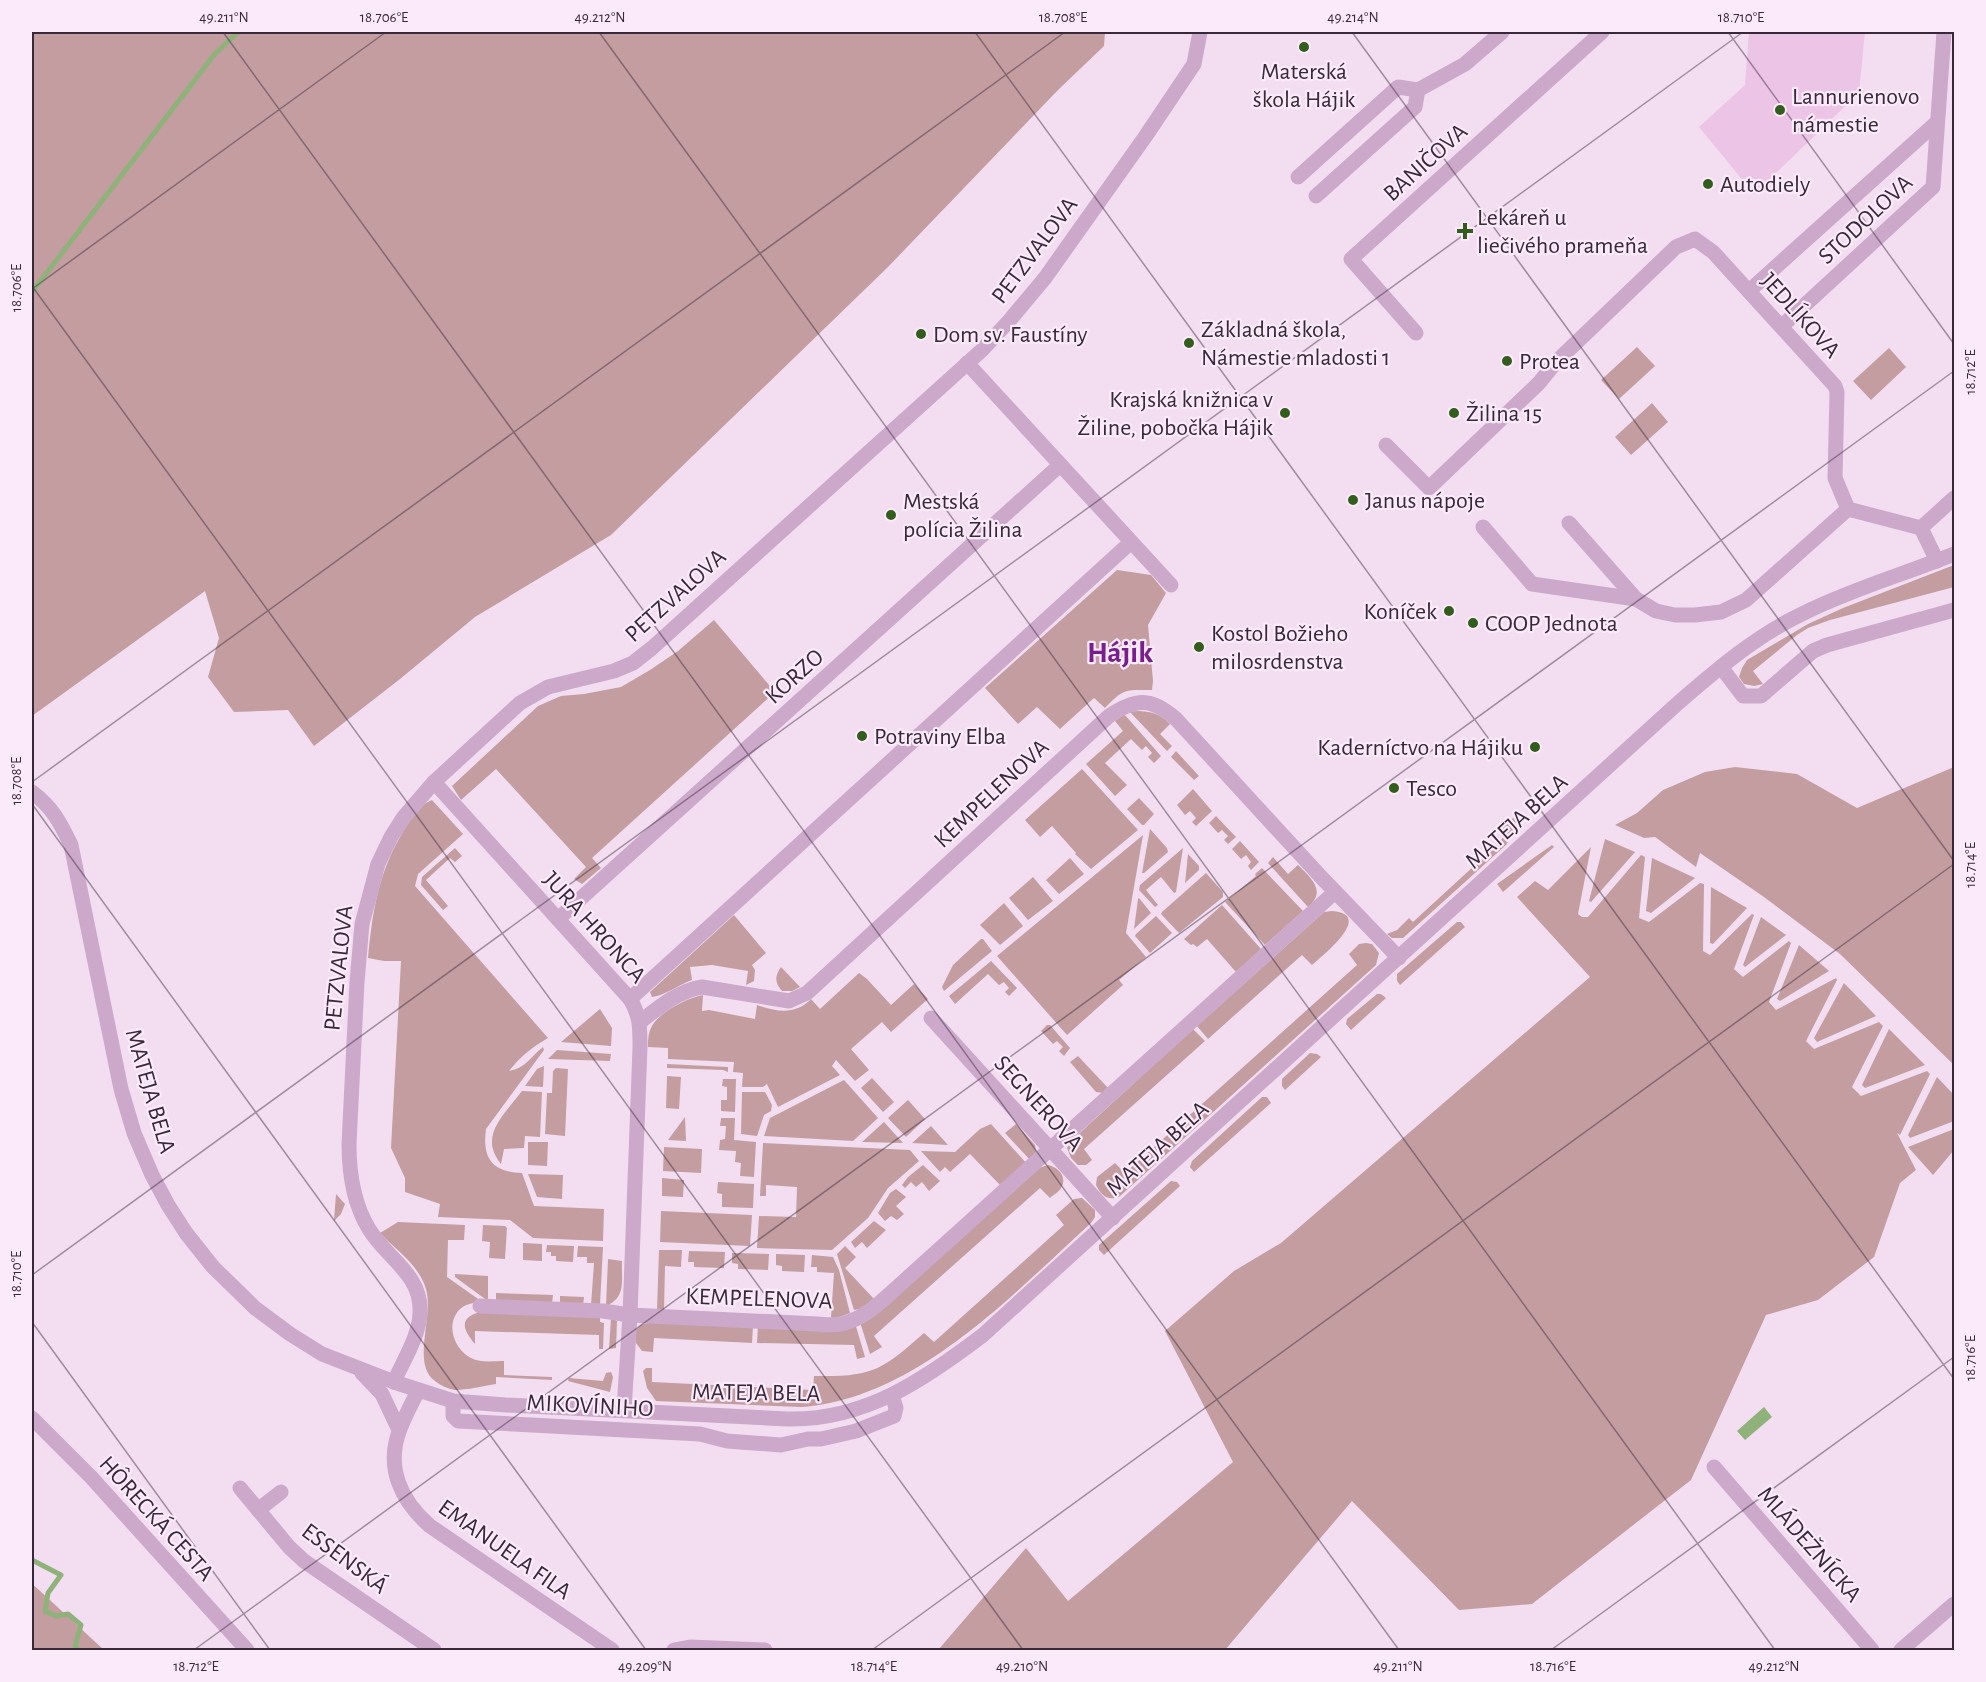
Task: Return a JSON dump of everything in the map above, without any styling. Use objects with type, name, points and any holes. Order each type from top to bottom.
[{"type":"street","name":"PETZVALOVA","points":[[394,1382],[418,1327],[421,1313],[419,1297],[411,1276],[383,1248],[367,1227],[353,1189],[349,1167],[357,982],[362,924],[371,884],[387,844],[403,819],[434,782],[520,704],[534,694],[556,684],[614,671],[633,663],[967,363],[1009,321],[1045,278],[1140,144],[1194,63],[1200,32]]},
{"type":"street","points":[[1298,177],[1398,87],[1418,90],[1465,64],[1502,32]]},
{"type":"street","name":"BANIČOVA","points":[[1416,333],[1351,259],[1602,32]]},
{"type":"street","name":"STODOLOVA","points":[[1782,326],[1933,187],[1944,32]]},
{"type":"street","name":"BANIČOVA","points":[[1316,196],[1415,107],[1418,90]]},
{"type":"street","name":"STODOLOVA","points":[[1749,291],[1936,123]]},
{"type":"street","name":"JEDLÍKOVA","points":[[1386,445],[1429,488],[1676,247],[1695,238],[1713,252],[1834,386],[1837,392],[1835,478],[1848,509]]},
{"type":"street","points":[[967,363],[1171,585]]},
{"type":"street","name":"KORZO","points":[[558,919],[1060,465]]},
{"type":"street","points":[[1921,528],[1954,498]]},
{"type":"street","points":[[1569,523],[1636,599],[1656,610],[1675,615],[1720,612],[1746,600],[1848,509],[1921,528],[1937,561]]},
{"type":"street","points":[[1483,527],[1532,584],[1636,599]]},
{"type":"street","points":[[630,999],[1130,543]]},
{"type":"street","name":"MATEJA BELA","points":[[32,792],[46,802],[60,822],[71,844],[122,1089],[134,1133],[152,1175],[186,1233],[213,1267],[255,1308],[322,1354],[418,1391],[453,1401],[807,1419],[826,1417],[891,1395],[918,1382],[983,1335],[1620,756],[1721,667],[1751,644],[1804,612],[1954,554]]},
{"type":"street","points":[[1721,667],[1743,696],[1761,696],[1813,651],[1827,645],[1954,610]]},
{"type":"street","name":"KEMPELENOVA","points":[[640,1022],[660,1005],[681,993],[702,987],[789,1000],[807,993],[1109,716],[1126,705],[1143,702],[1163,707],[1176,719],[1399,958]]},
{"type":"street","name":"JURA HRONCA","points":[[434,782],[630,999],[640,1022],[630,1315],[624,1410]]},
{"type":"street","name":"KEMPELENOVA","points":[[630,1315],[842,1324],[875,1308],[1335,892]]},
{"type":"street","name":"SEGNEROVA","points":[[931,1018],[1113,1218]]},
{"type":"street","points":[[480,1306],[603,1311],[630,1315]]},
{"type":"street","points":[[357,1368],[382,1394],[399,1430]]},
{"type":"street","name":"EMANUELA FILA","points":[[418,1391],[399,1430],[395,1464],[397,1482],[405,1499],[430,1526],[612,1650]]},
{"type":"street","name":"MIKOVÍNIHO","points":[[453,1401],[453,1416],[458,1421],[700,1434],[727,1441],[781,1444],[821,1439],[856,1431],[894,1416],[896,1408],[891,1395]]},
{"type":"street","points":[[674,1433],[676,1413]]},
{"type":"street","name":"HÔRECKÁ CESTA","points":[[32,1418],[92,1477],[247,1650]]},
{"type":"street","name":"MLÁDEŽNÍCKA","points":[[1714,1467],[1872,1650]]},
{"type":"street","name":"ESSENSKÁ","points":[[240,1488],[304,1561],[434,1650]]},
{"type":"street","points":[[258,1510],[280,1492]]},
{"type":"street","points":[[1902,1650],[1954,1604]]},
{"type":"street","points":[[674,1650],[690,1647],[765,1650]]},
{"type":"shaded area","points":[[32,32],[1105,32],[1104,46],[1058,90],[888,267],[611,535],[475,617],[314,746],[288,710],[234,712],[208,677],[219,638],[205,591],[32,716]]},
{"type":"shaded area","name":"Lannurienovo námestie","points":[[1749,32],[1865,32],[1859,93],[1754,194],[1699,127],[1745,85]]},
{"type":"shaded area","points":[[1637,347],[1655,366],[1619,399],[1601,380]]},
{"type":"shaded area","points":[[1889,348],[1906,367],[1871,400],[1853,381]]},
{"type":"shaded area","points":[[1652,403],[1668,422],[1631,455],[1615,437]]},
{"type":"shaded area","points":[[1954,565],[1954,587],[1808,628],[1753,671],[1763,684],[1754,686],[1744,684],[1739,677],[1747,660],[1808,624]]},
{"type":"shaded area","points":[[1117,570],[1151,575],[1166,593],[1148,625],[1152,690],[1126,692],[1105,708],[1094,698],[1060,729],[1037,707],[1018,724],[985,688]]},
{"type":"shaded area","points":[[714,620],[775,692],[592,858],[601,868],[582,884],[574,879],[586,867],[496,769],[461,800],[452,786],[538,706],[561,696],[621,687],[678,651]]},
{"type":"shaded area","points":[[1130,712],[1155,714],[1170,724],[1160,734],[1172,746],[1167,751]]},
{"type":"shaded area","points":[[1124,714],[1161,756],[1154,763],[1148,757],[1152,753],[1146,746],[1142,750],[1131,739],[1105,763],[1127,785],[1115,796],[1086,764],[1123,731],[1115,721]]},
{"type":"shaded area","points":[[1176,751],[1199,776],[1194,780],[1171,757]]},
{"type":"shaded area","points":[[1735,767],[1797,774],[1857,808],[1954,767],[1954,1065],[1840,954],[1764,897],[1700,853],[1696,867],[1655,837],[1644,838],[1615,825],[1637,813],[1663,790],[1705,772]]},
{"type":"shaded area","points":[[1082,769],[1138,830],[1091,869],[1052,826],[1040,837],[1025,820]]},
{"type":"shaded area","points":[[1193,789],[1212,811],[1196,826],[1192,822],[1196,818],[1190,811],[1185,815],[1177,805]]},
{"type":"shaded area","points":[[1139,798],[1154,814],[1144,825],[1127,809]]},
{"type":"shaded area","points":[[432,800],[463,834],[418,874],[415,886],[548,1038],[517,1061],[509,1071],[524,1065],[543,1047],[544,1050],[486,1129],[488,1155],[491,1162],[503,1170],[522,1173],[534,1206],[604,1209],[603,1241],[533,1238],[510,1220],[438,1217],[440,1204],[405,1192],[405,1178],[391,1148],[401,961],[368,958],[378,892],[388,862],[413,817],[423,805]]},
{"type":"shaded area","points":[[1518,814],[1522,818],[1506,845],[1403,938],[1392,938],[1387,934],[1397,930],[1409,918],[1413,922],[1499,843],[1504,836],[1499,830]]},
{"type":"shaded area","points":[[1216,816],[1236,837],[1228,844],[1224,840],[1228,836],[1222,830],[1218,833],[1209,823]]},
{"type":"shaded area","points":[[1150,829],[1168,852],[1142,873]]},
{"type":"shaded area","points":[[1143,835],[1126,933],[1146,957],[1119,980],[1123,985],[1067,1035],[997,956]]},
{"type":"shaded area","points":[[1605,839],[1635,852],[1591,902],[1589,901]]},
{"type":"shaded area","points":[[1240,841],[1259,862],[1251,870],[1248,866],[1251,862],[1246,855],[1241,859],[1232,849]]},
{"type":"shaded area","points":[[1552,845],[1554,847],[1503,892],[1497,884]]},
{"type":"shaded area","points":[[1591,847],[1578,914],[1582,917],[1588,917],[1641,855],[1645,857],[1639,918],[1649,922],[1700,883],[1704,884],[1703,951],[1710,955],[1752,914],[1754,915],[1734,969],[1743,977],[1789,941],[1791,943],[1769,1002],[1776,1010],[1836,978],[1806,1041],[1814,1049],[1879,1022],[1883,1026],[1852,1087],[1861,1096],[1927,1071],[1930,1074],[1900,1135],[1897,1133],[1916,1170],[1900,1183],[1874,1257],[1818,1300],[1766,1315],[1691,1480],[1532,1604],[1459,1610],[1352,1501],[1225,1650],[938,1650],[1026,1548],[1068,1601],[1233,1462],[1165,1331],[1234,1271],[1281,1243],[1590,977],[1517,897],[1535,881],[1548,890]]},
{"type":"shaded area","points":[[455,848],[462,856],[455,862],[450,858],[426,880],[448,906],[443,910],[421,885],[422,877]]},
{"type":"shaded area","points":[[1183,848],[1176,892],[1174,893],[1161,877],[1146,890],[1158,905],[1155,907],[1139,890],[1140,885]]},
{"type":"shaded area","points":[[1188,854],[1199,866],[1199,870],[1185,883]]},
{"type":"shaded area","points":[[1273,857],[1288,874],[1298,865],[1312,880],[1317,890],[1314,901],[1308,907],[1268,863]]},
{"type":"shaded area","points":[[1070,858],[1084,874],[1059,894],[1046,880]]},
{"type":"shaded area","points":[[1652,858],[1695,878],[1651,913],[1646,911]]},
{"type":"shaded area","points":[[1262,868],[1303,911],[1265,945],[1225,902],[1256,876],[1255,874]]},
{"type":"shaded area","points":[[1206,873],[1223,892],[1223,897],[1179,933],[1161,914]]},
{"type":"shaded area","points":[[1033,877],[1053,901],[1028,920],[1009,898]]},
{"type":"shaded area","points":[[1711,887],[1747,908],[1713,944],[1710,943]]},
{"type":"shaded area","points":[[1138,899],[1151,913],[1134,929]]},
{"type":"shaded area","points":[[1004,903],[1023,926],[1000,945],[980,925]]},
{"type":"shaded area","points":[[1222,905],[1261,949],[1236,972],[1207,939],[1197,947],[1184,939]]},
{"type":"shaded area","points":[[1324,912],[1344,914],[1349,919],[1347,927],[1334,944],[1312,965],[1302,955],[1208,1039],[1197,1026]]},
{"type":"shaded area","points":[[734,915],[766,953],[752,965],[755,970],[754,981],[746,985],[748,971],[712,965],[690,967],[692,980],[652,997],[650,992]]},
{"type":"shaded area","points":[[1156,916],[1172,933],[1150,953],[1135,936]]},
{"type":"shaded area","points":[[1761,917],[1786,935],[1745,967],[1743,965]]},
{"type":"shaded area","points":[[1457,922],[1461,922],[1465,927],[1400,985],[1397,981],[1397,974]]},
{"type":"shaded area","points":[[981,939],[992,951],[944,991],[942,987],[953,965]]},
{"type":"shaded area","points":[[1359,944],[1372,944],[1379,953],[1376,965],[1119,1197],[1108,1198],[1102,1194],[1096,1185],[1097,1177],[1115,1163],[1125,1173],[1357,965],[1349,954]]},
{"type":"shaded area","points":[[1799,945],[1829,971],[1780,1001],[1777,999]]},
{"type":"shaded area","points":[[991,961],[1017,988],[1009,996],[1005,992],[1009,988],[1004,982],[999,985],[988,974],[955,1004],[949,996]]},
{"type":"shaded area","points":[[781,967],[800,987],[792,991],[782,991],[776,979]]},
{"type":"shaded area","points":[[859,973],[891,1005],[914,984],[928,999],[891,1032],[882,1022],[851,1049],[869,1070],[855,1081],[836,1060],[832,1066],[840,1075],[778,1107],[767,1084],[763,1087],[742,1087],[743,1073],[733,1072],[734,1062],[668,1059],[668,1048],[648,1047],[648,1038],[654,1022],[673,1007],[696,997],[703,995],[702,1011],[709,1010],[755,1019],[757,1005],[786,1011],[799,1008],[811,999],[820,1009]]},
{"type":"shaded area","points":[[1844,983],[1876,1016],[1817,1042],[1814,1038]]},
{"type":"shaded area","points":[[1377,994],[1386,998],[1351,1030],[1346,1024],[1347,1019]]},
{"type":"shaded area","points":[[600,1009],[612,1028],[611,1046],[561,1042]]},
{"type":"shaded area","points":[[1050,1025],[1070,1048],[1064,1056],[1059,1051],[1063,1047],[1057,1041],[1053,1044],[1041,1031]]},
{"type":"shaded area","points":[[1193,1029],[1205,1041],[1084,1149],[1092,1160],[1086,1165],[1078,1165],[1071,1158],[1067,1148],[1071,1141]]},
{"type":"shaded area","points":[[1889,1029],[1925,1065],[1865,1088],[1862,1085]]},
{"type":"shaded area","points":[[557,1050],[611,1054],[610,1061],[548,1059]]},
{"type":"shaded area","points":[[1310,1053],[1321,1057],[1285,1090],[1282,1086],[1282,1079]]},
{"type":"shaded area","points":[[1078,1056],[1109,1089],[1104,1093],[1096,1092],[1070,1062]]},
{"type":"shaded area","points":[[667,1064],[728,1067],[728,1072],[667,1068]]},
{"type":"shaded area","points":[[544,1066],[543,1087],[525,1086],[537,1069]]},
{"type":"shaded area","points":[[556,1068],[568,1069],[565,1136],[545,1134],[547,1093],[552,1093],[553,1071]]},
{"type":"shaded area","points":[[667,1076],[681,1077],[679,1109],[666,1108]]},
{"type":"shaded area","points":[[1937,1077],[1954,1095],[1954,1121],[1910,1138],[1908,1135]]},
{"type":"shaded area","points":[[872,1078],[894,1102],[883,1112],[861,1088]]},
{"type":"shaded area","points":[[723,1079],[736,1079],[735,1112],[721,1111],[721,1100],[727,1100],[727,1087],[722,1086]]},
{"type":"shaded area","points":[[844,1080],[878,1118],[853,1141],[764,1136],[770,1118]]},
{"type":"shaded area","points":[[522,1091],[542,1092],[540,1137],[525,1136],[524,1148],[504,1149],[501,1164],[492,1144],[493,1135],[501,1117]]},
{"type":"shaded area","points":[[742,1092],[765,1092],[772,1105],[771,1111],[764,1115],[757,1136],[741,1134]]},
{"type":"shaded area","points":[[1262,1097],[1267,1097],[1271,1103],[1194,1172],[1190,1167],[1192,1161]]},
{"type":"shaded area","points":[[908,1100],[925,1119],[906,1137],[888,1118]]},
{"type":"shaded area","points":[[685,1117],[686,1141],[668,1140]]},
{"type":"shaded area","points":[[721,1118],[735,1118],[734,1140],[756,1142],[754,1177],[740,1176],[741,1163],[735,1162],[736,1151],[719,1150],[720,1140],[725,1139],[726,1126],[720,1126]]},
{"type":"shaded area","points":[[884,1122],[903,1143],[862,1142]]},
{"type":"shaded area","points":[[991,1124],[1028,1165],[1002,1187],[970,1154],[950,1172],[945,1167],[940,1172],[921,1151],[955,1152],[980,1129]]},
{"type":"shaded area","points":[[1016,1124],[1035,1145],[1036,1152],[1031,1161],[1005,1133]]},
{"type":"shaded area","points":[[931,1126],[948,1145],[912,1143]]},
{"type":"shaded area","points":[[1954,1129],[1954,1150],[1933,1175],[1908,1147]]},
{"type":"shaded area","points":[[528,1142],[548,1142],[547,1166],[528,1165]]},
{"type":"shaded area","points":[[763,1143],[910,1150],[919,1161],[888,1188],[868,1218],[832,1250],[757,1248],[759,1216],[796,1217],[797,1187],[766,1185],[766,1196],[760,1196]]},
{"type":"shaded area","points":[[664,1147],[702,1149],[701,1173],[663,1171]]},
{"type":"shaded area","points":[[923,1165],[940,1181],[929,1191],[922,1182],[916,1187],[911,1182],[905,1188],[902,1185],[908,1177]]},
{"type":"shaded area","points":[[1048,1165],[1058,1170],[1063,1176],[1063,1184],[1059,1191],[1050,1198],[1040,1188],[874,1336],[882,1347],[870,1354],[860,1322],[1039,1168]]},
{"type":"shaded area","points":[[528,1174],[563,1175],[562,1199],[537,1197]]},
{"type":"shaded area","points":[[662,1178],[684,1180],[683,1197],[662,1196]]},
{"type":"shaded area","points":[[1171,1181],[1177,1182],[1180,1186],[1104,1255],[1099,1250],[1099,1245]]},
{"type":"shaded area","points":[[718,1182],[754,1184],[753,1208],[722,1207],[722,1194],[717,1193]]},
{"type":"shaded area","points":[[896,1189],[906,1197],[896,1206],[904,1214],[897,1220],[891,1216],[885,1221],[878,1213],[890,1193]]},
{"type":"shaded area","points":[[336,1194],[345,1204],[341,1214],[334,1221]]},
{"type":"shaded area","points":[[1082,1198],[1095,1210],[1095,1217],[1091,1223],[994,1311],[959,1339],[922,1365],[883,1385],[843,1400],[801,1407],[656,1401],[647,1388],[643,1371],[646,1368],[652,1368],[652,1382],[813,1390],[814,1376],[850,1375],[875,1369],[897,1356],[924,1333],[934,1342],[1064,1225],[1056,1215],[1074,1199]]},
{"type":"shaded area","points":[[661,1211],[752,1215],[750,1246],[660,1242]]},
{"type":"shaded area","points":[[874,1221],[886,1230],[867,1248],[862,1242],[855,1248],[851,1242]]},
{"type":"shaded area","points":[[398,1222],[465,1225],[464,1240],[448,1240],[447,1277],[481,1301],[464,1306],[455,1316],[452,1330],[456,1344],[465,1354],[475,1360],[504,1361],[504,1375],[552,1377],[552,1380],[496,1377],[496,1384],[455,1390],[435,1381],[428,1373],[425,1363],[428,1301],[423,1280],[413,1265],[380,1233]]},
{"type":"shaded area","points":[[483,1225],[507,1228],[505,1259],[489,1258],[490,1242],[482,1241]]},
{"type":"shaded area","points":[[523,1243],[542,1244],[542,1261],[523,1260]]},
{"type":"shaded area","points":[[547,1245],[574,1246],[573,1262],[556,1261],[556,1256],[551,1256],[551,1252],[546,1252]]},
{"type":"shaded area","points":[[578,1246],[603,1247],[600,1305],[591,1305],[594,1263],[587,1263],[587,1257],[577,1257]]},
{"type":"shaded area","points":[[845,1246],[856,1257],[845,1268],[874,1299],[864,1308],[854,1310],[837,1254]]},
{"type":"shaded area","points":[[659,1250],[682,1250],[681,1267],[665,1266],[664,1311],[657,1310]]},
{"type":"shaded area","points":[[689,1251],[725,1252],[724,1268],[694,1267],[694,1262],[688,1262]]},
{"type":"shaded area","points":[[732,1253],[769,1254],[768,1270],[738,1269],[738,1264],[732,1263]]},
{"type":"shaded area","points":[[776,1254],[805,1255],[804,1272],[782,1271],[782,1266],[776,1265]]},
{"type":"shaded area","points":[[812,1255],[833,1257],[839,1270],[850,1313],[834,1319],[831,1317],[834,1273],[817,1272],[817,1267],[811,1267]]},
{"type":"shaded area","points":[[608,1259],[622,1261],[622,1287],[617,1298],[606,1306]]},
{"type":"shaded area","points":[[455,1274],[488,1276],[488,1301],[455,1277]]},
{"type":"shaded area","points":[[496,1293],[553,1295],[552,1303],[496,1301]]},
{"type":"shaded area","points":[[560,1296],[584,1297],[583,1305],[560,1304]]},
{"type":"shaded area","points":[[480,1312],[600,1317],[600,1322],[604,1323],[603,1349],[599,1349],[599,1335],[475,1331],[475,1344],[465,1325],[468,1318]]},
{"type":"shaded area","points":[[611,1318],[617,1321],[616,1348],[609,1349]]},
{"type":"shaded area","points":[[650,1322],[753,1326],[752,1343],[654,1338],[653,1352],[642,1351],[636,1343],[636,1330],[641,1325]]},
{"type":"shaded area","points":[[855,1323],[865,1357],[857,1359],[854,1345],[757,1343],[758,1326]]},
{"type":"shaded area","points":[[611,1372],[613,1377],[610,1392],[568,1381],[569,1378],[603,1381],[606,1373]]},
{"type":"shaded area","points":[[1764,1407],[1772,1417],[1745,1440],[1737,1431]]},
{"type":"shaded area","points":[[32,1584],[39,1590],[104,1650],[32,1650]]},
{"type":"waterway","points":[[32,292],[214,55],[238,32]]},
{"type":"waterway","points":[[32,1560],[61,1575],[48,1593],[45,1611],[56,1616],[68,1614],[81,1625],[75,1646],[79,1650]]},
{"type":"place","name":"Materská škola Hájik","points":[[1304,47]]},
{"type":"place","name":"Lannurienovo námestie","points":[[1780,110]]},
{"type":"place","name":"Autodiely","points":[[1708,184]]},
{"type":"place","name":"Lekáreň u liečivého prameňa","points":[[1465,231]]},
{"type":"place","name":"Dom sv. Faustíny","points":[[921,334]]},
{"type":"place","name":"Základná škola, Námestie mladosti 1","points":[[1189,343]]},
{"type":"place","name":"Protea","points":[[1507,361]]},
{"type":"place","name":"Krajská knižnica v Žiline, pobočka Hájik","points":[[1285,413]]},
{"type":"place","name":"Žilina 15","points":[[1454,413]]},
{"type":"place","name":"Janus nápoje","points":[[1353,500]]},
{"type":"place","name":"Mestská polícia Žilina","points":[[891,515]]},
{"type":"place","name":"Koníček","points":[[1449,611]]},
{"type":"place","name":"COOP Jednota","points":[[1473,623]]},
{"type":"place","name":"Kostol Božieho milosrdenstva","points":[[1199,647]]},
{"type":"place","name":"Potraviny Elba","points":[[862,736]]},
{"type":"place","name":"Kaderníctvo na Hájiku","points":[[1535,747]]},
{"type":"place","name":"Tesco","points":[[1394,788]]},
{"type":"district","name":"Hájik","points":[[1120,652]]}]
